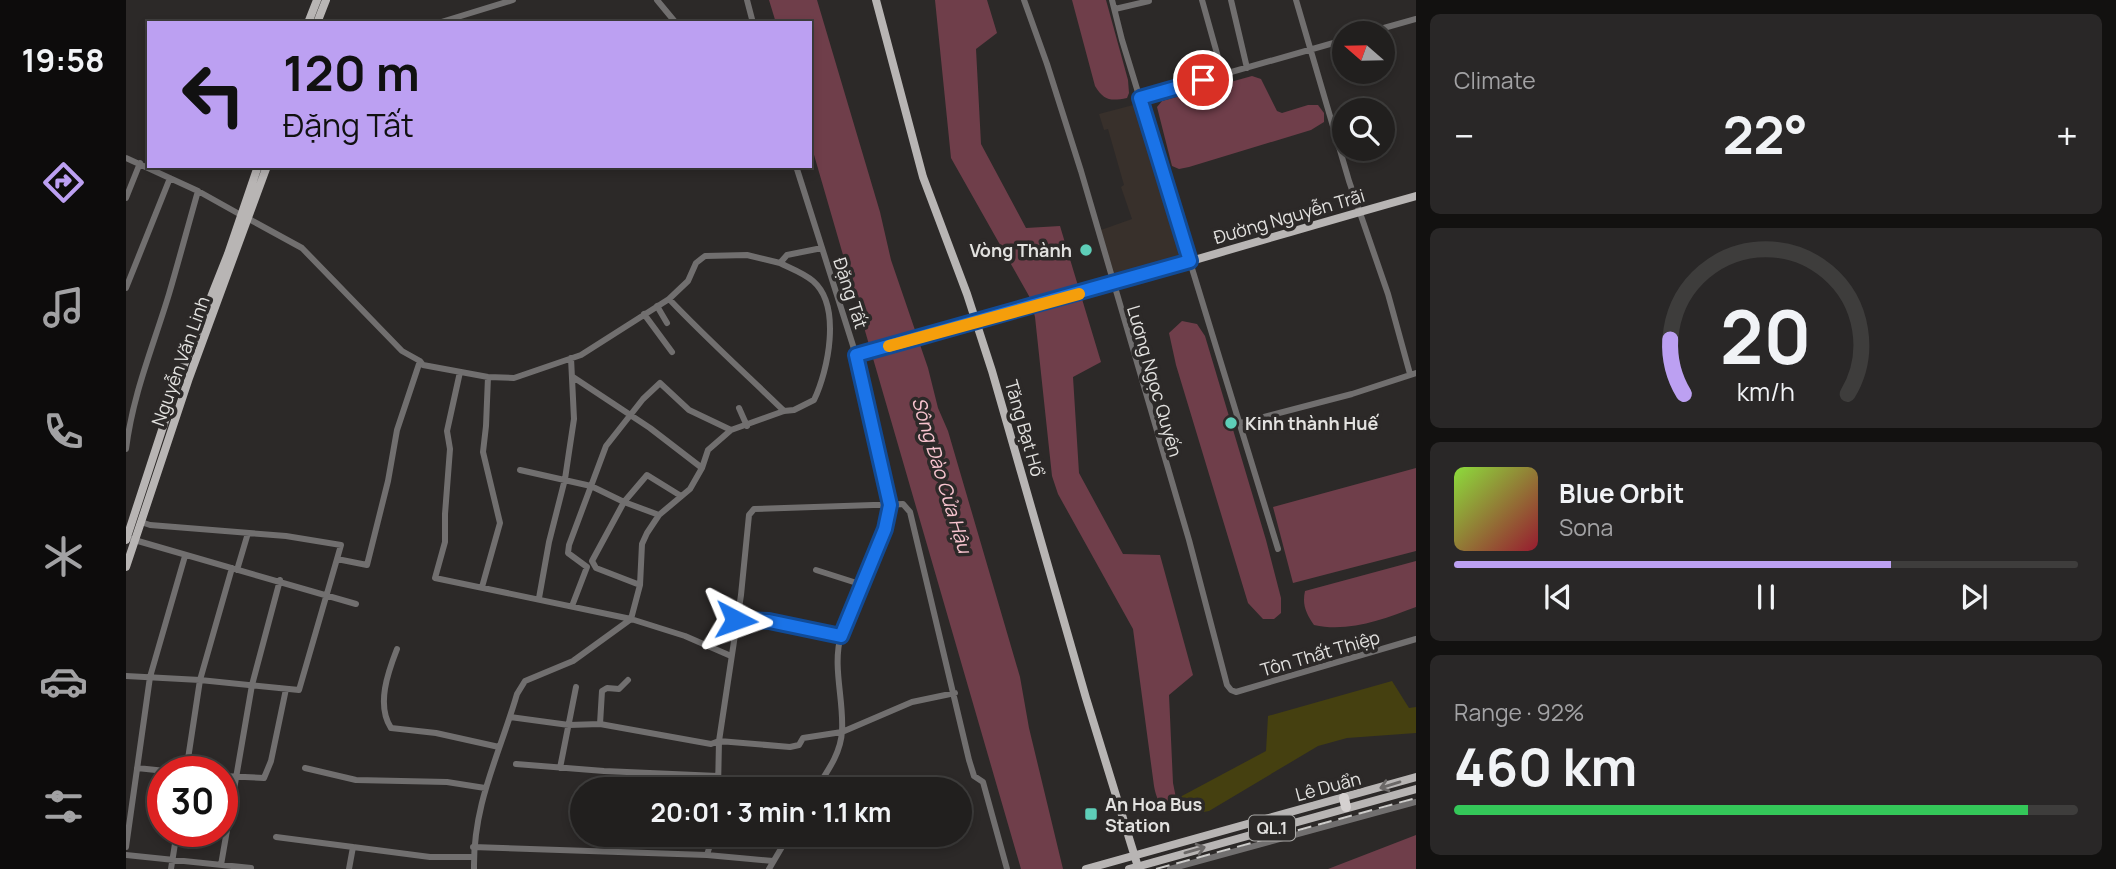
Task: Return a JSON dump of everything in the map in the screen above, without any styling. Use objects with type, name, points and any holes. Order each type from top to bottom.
[{"type":"main road","points":[[309,21],[317,0]]},
{"type":"main road","points":[[318,21],[326,0]]},
{"type":"main road","name":"Tăng Bạt Hổ","points":[[876,0],[923,177],[977,322],[1134,855],[1134,868]]},
{"type":"main road","name":"Nguyễn Văn Linh","points":[[245,217],[257,168]]},
{"type":"main road","name":"Nguyễn Văn Linh","points":[[126,567],[128,539],[185,377],[266,168]]},
{"type":"main road","name":"Đường Nguyễn Trãi","points":[[977,322],[1305,229],[1359,211],[1416,197]]},
{"type":"main road","name":"Nguyễn Văn Linh","points":[[128,539],[141,522],[185,377]]},
{"type":"main road","name":"Lê Duẩn","points":[[1134,868],[1345,803],[1416,778]]},
{"type":"main road","name":"Lê Duẩn","points":[[1086,869],[1345,803],[1416,789]]},
{"type":"street","points":[[445,21],[513,0]]},
{"type":"street","points":[[656,0],[674,21]]},
{"type":"street","points":[[747,0],[752,21]]},
{"type":"street","name":"Lương Ngọc Quyến","points":[[1024,0],[1047,64],[1189,540],[1227,685],[1231,690]]},
{"type":"street","points":[[1112,0],[1278,549]]},
{"type":"street","points":[[1115,9],[1147,0]]},
{"type":"street","points":[[1202,0],[1223,75]]},
{"type":"street","points":[[1231,0],[1247,68]]},
{"type":"street","points":[[1241,423],[1352,394],[1413,373],[1359,211],[1296,0]]},
{"type":"street","points":[[1395,25],[1416,19]]},
{"type":"street","points":[[1140,98],[1332,43]]},
{"type":"street","points":[[126,158],[147,166]]},
{"type":"street","points":[[126,198],[140,163]]},
{"type":"street","points":[[150,168],[302,248],[402,351],[423,365],[488,377],[514,378],[581,355],[669,299],[688,281],[695,263],[705,256],[747,255],[780,262],[814,282],[824,297],[830,320],[830,342],[814,400],[794,410],[730,430],[708,450],[690,489],[659,515],[642,544],[640,585],[631,619],[572,660],[525,681],[517,694],[479,804],[473,847],[474,869]]},
{"type":"street","name":"Đặng Tất","points":[[797,168],[856,355],[890,505],[885,529],[841,636],[838,662],[842,732],[835,756],[823,777]]},
{"type":"street","points":[[126,288],[170,178]]},
{"type":"street","points":[[126,449],[128,428],[141,376],[169,296],[198,191]]},
{"type":"street","points":[[780,262],[787,255],[822,248]]},
{"type":"street","points":[[669,299],[712,344],[784,411]]},
{"type":"street","points":[[657,306],[667,323]]},
{"type":"street","points":[[644,314],[672,352]]},
{"type":"street","points":[[856,355],[977,322]]},
{"type":"street","points":[[539,598],[549,542],[565,479],[573,419],[571,358]]},
{"type":"street","points":[[337,559],[367,565],[388,481],[397,430],[420,361]]},
{"type":"street","points":[[460,372],[447,431],[450,449],[445,542],[435,578],[631,619],[685,636],[731,656]]},
{"type":"street","points":[[482,587],[500,523],[482,453],[488,377]]},
{"type":"street","points":[[573,377],[702,468]]},
{"type":"street","points":[[640,585],[596,568],[568,553],[606,446],[643,399],[660,383],[689,410],[730,430]]},
{"type":"street","points":[[738,408],[747,426]]},
{"type":"street","points":[[520,470],[590,486],[659,515]]},
{"type":"street","points":[[572,606],[590,564],[624,502],[647,475],[681,496]]},
{"type":"street","points":[[516,764],[718,776],[719,741],[741,595],[748,520],[754,509],[904,504],[910,512],[969,760],[974,776],[984,782],[1007,869]]},
{"type":"street","points":[[126,676],[299,690],[341,545],[141,522]]},
{"type":"street","points":[[188,756],[200,680],[248,533]]},
{"type":"street","points":[[128,539],[280,580],[356,604]]},
{"type":"street","points":[[126,847],[150,677],[185,556]]},
{"type":"street","points":[[816,570],[863,585]]},
{"type":"street","points":[[238,766],[252,685],[280,580]]},
{"type":"street","points":[[736,620],[769,621],[841,636]]},
{"type":"street","name":"Tôn Thất Thiệp","points":[[1231,690],[1236,692],[1416,639]]},
{"type":"street","points":[[397,649],[385,687],[391,728],[428,732],[499,747]]},
{"type":"street","points":[[600,724],[602,691],[607,688],[619,689],[628,680]]},
{"type":"street","points":[[560,768],[576,687]]},
{"type":"street","points":[[238,778],[262,779],[266,776],[286,689]]},
{"type":"street","points":[[510,717],[569,725],[600,724],[711,744],[719,741],[790,747],[799,745],[803,737],[842,732],[912,702],[955,693]]},
{"type":"street","points":[[137,768],[147,769]]},
{"type":"street","points":[[305,768],[356,780],[447,782],[485,788]]},
{"type":"street","points":[[1170,869],[1416,802]]},
{"type":"street","points":[[276,837],[430,857],[474,857]]},
{"type":"street","points":[[171,869],[174,847]]},
{"type":"street","points":[[221,865],[224,847]]},
{"type":"street","points":[[349,869],[353,847]]},
{"type":"street","points":[[473,847],[706,855],[773,861]]},
{"type":"street","points":[[706,855],[709,847]]},
{"type":"street","points":[[769,869],[782,847]]},
{"type":"street","points":[[126,855],[250,868]]},
{"type":"shaded area","points":[[1137,104],[1186,256],[1115,276],[1101,230],[1132,219],[1121,187],[1124,185],[1108,129],[1104,130],[1099,114]]},
{"type":"shaded area","points":[[1392,681],[1409,708],[1416,707],[1416,733],[1347,738],[1318,746],[1209,811],[1192,814],[1181,808],[1180,797],[1266,751],[1268,716]]},
{"type":"water","name":"Sông Đào Cửa Hậu","points":[[769,0],[817,0],[880,212],[891,260],[928,368],[938,408],[948,431],[1020,677],[1029,728],[1063,869],[1021,869],[812,148],[812,21],[775,21]]},
{"type":"water","points":[[935,0],[987,0],[997,33],[976,49],[981,144],[1026,228],[1060,226],[1101,362],[1073,377],[1079,473],[1123,554],[1160,555],[1193,675],[1169,695],[1173,783],[1178,808],[1170,813],[1161,805],[1155,790],[1133,629],[1058,494],[1052,476],[1035,317],[1029,296],[951,158]]},
{"type":"water","points":[[1072,0],[1106,0],[1128,80],[1127,98],[1108,99],[1095,86]]},
{"type":"water","points":[[1252,76],[1261,79],[1277,111],[1282,113],[1308,105],[1318,105],[1324,113],[1324,122],[1311,130],[1189,167],[1179,169],[1172,166],[1157,107],[1162,101]]},
{"type":"water","points":[[1182,321],[1197,324],[1205,336],[1281,598],[1281,613],[1274,619],[1263,619],[1248,603],[1176,365],[1169,333]]},
{"type":"water","points":[[1416,468],[1416,551],[1293,583],[1273,507]]},
{"type":"water","points":[[1416,561],[1416,607],[1366,624],[1340,627],[1314,625],[1307,613],[1304,605],[1305,591]]},
{"type":"water","points":[[1416,835],[1416,869],[1328,869]]},
{"type":"railway","points":[[1156,869],[1416,798]]},
{"type":"slow traffic","points":[[889,346],[1079,294]]},
{"type":"place","name":"Vòng Thành","points":[[1086,250]]},
{"type":"place","name":"Kinh thành Huế","points":[[1231,423]]},
{"type":"place","name":"An Hoa Bus Station","points":[[1091,814]]},
{"type":"route","points":[[736,620],[769,621],[841,636],[885,529],[890,505],[856,355],[1190,261],[1140,98],[1203,80]]}]
